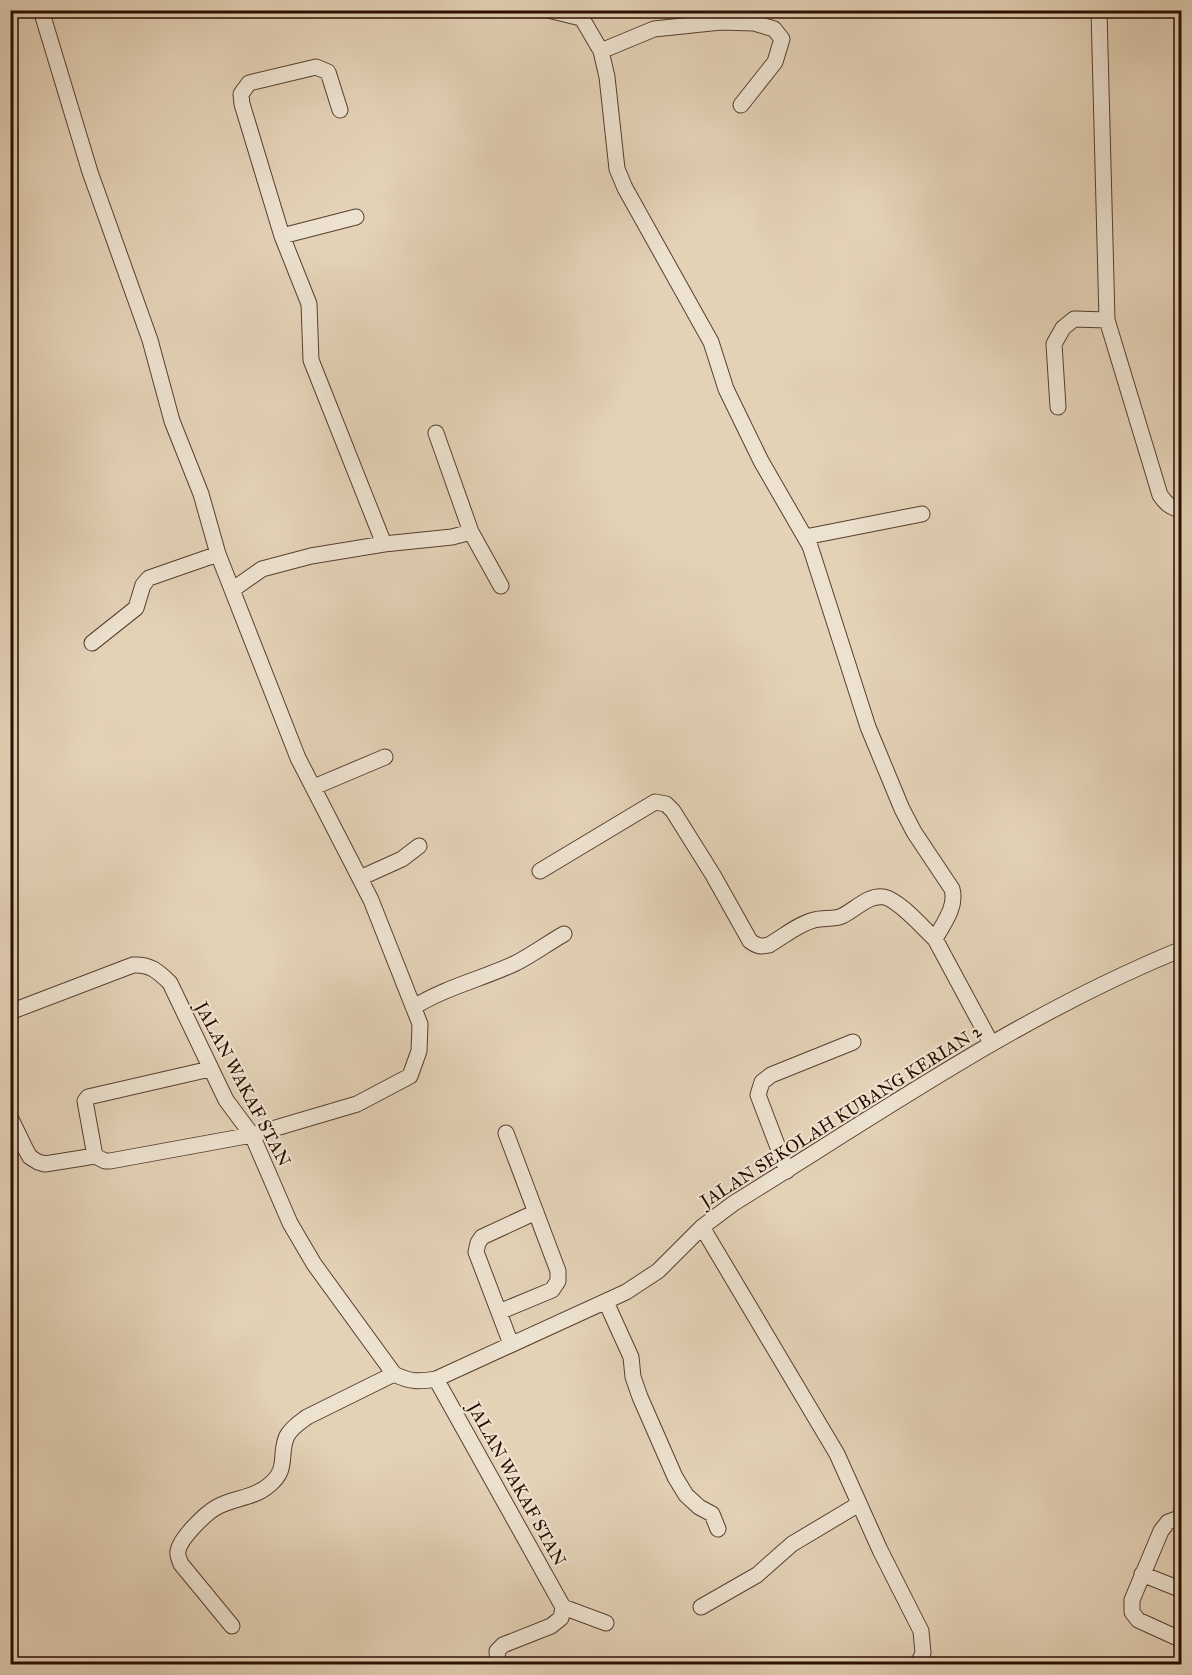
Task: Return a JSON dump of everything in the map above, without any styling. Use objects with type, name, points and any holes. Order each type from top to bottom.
[{"type":"street","points":[[10,1117],[30,1157],[45,1164],[95,1156],[110,1161],[252,1135],[357,1104],[410,1076],[419,1051],[420,1024],[371,900],[298,758],[218,554],[201,494],[172,421],[150,340],[90,172],[40,10]]},
{"type":"street","points":[[548,10],[578,14],[601,51],[607,77],[617,169],[625,188],[711,342],[726,389],[761,461],[810,546],[868,727],[914,831],[952,889],[954,898],[952,906],[935,939]]},
{"type":"street","points":[[1099,10],[1107,320],[1160,495],[1172,508],[1182,510]]},
{"type":"street","points":[[601,51],[654,29],[721,22],[754,23],[774,28],[782,39],[776,62],[741,105]]},
{"type":"street","points":[[340,110],[328,72],[316,67],[249,83],[241,93],[242,104],[282,236],[309,304],[311,360],[384,544]]},
{"type":"street","points":[[282,236],[356,217]]},
{"type":"street","points":[[1058,407],[1054,344],[1056,336],[1074,319],[1107,320]]},
{"type":"street","points":[[436,433],[471,532],[501,586]]},
{"type":"street","points":[[805,537],[922,514]]},
{"type":"street","points":[[232,590],[262,569],[311,556],[384,544],[452,537],[471,532]]},
{"type":"street","points":[[92,643],[136,608],[143,585],[149,578],[218,554]]},
{"type":"street","points":[[314,787],[385,757]]},
{"type":"street","points":[[540,871],[655,802],[666,804],[673,811],[713,875],[750,941],[756,946],[769,945],[810,921],[818,918],[836,918],[870,899],[885,897],[896,903],[935,939],[991,1043]]},
{"type":"street","points":[[360,878],[402,859],[419,846]]},
{"type":"street","points":[[414,1007],[430,997],[517,962],[564,934]]},
{"type":"street","name":"JALAN SEKOLAH KUBANG KERIAN 2","points":[[436,1379],[626,1292],[658,1271],[702,1227],[734,1203],[991,1043],[1148,963],[1182,949]]},
{"type":"street","name":"JALAN WAKAF STAN","points":[[10,1012],[133,965],[146,964],[158,971],[170,983],[226,1100],[252,1135],[290,1223],[314,1264],[394,1374]]},
{"type":"street","points":[[787,1171],[758,1095],[762,1082],[771,1076],[853,1042]]},
{"type":"street","points":[[95,1156],[85,1101],[88,1097],[210,1070]]},
{"type":"street","points":[[499,1312],[552,1290],[558,1281],[558,1271],[506,1133]]},
{"type":"street","points":[[511,1344],[476,1252],[478,1243],[483,1237],[536,1212]]},
{"type":"street","points":[[702,1227],[837,1454],[921,1630],[923,1653],[918,1665]]},
{"type":"street","points":[[606,1302],[631,1357],[633,1377],[640,1397],[675,1478],[686,1495],[699,1507],[712,1514],[718,1529]]},
{"type":"street","points":[[232,1626],[181,1564],[177,1554],[180,1544],[207,1513],[218,1506],[257,1493],[276,1479],[282,1469],[286,1436],[307,1417],[394,1374],[417,1383],[436,1379]]},
{"type":"street","name":"JALAN WAKAF STAN","points":[[436,1379],[563,1607]]},
{"type":"street","points":[[701,1607],[757,1575],[792,1544],[860,1504]]},
{"type":"street","points":[[1182,1517],[1168,1522],[1161,1531],[1132,1600],[1132,1612],[1138,1620],[1182,1640]]},
{"type":"street","points":[[1142,1574],[1182,1590]]},
{"type":"street","points":[[498,1665],[497,1651],[503,1645],[551,1626],[561,1618],[563,1607],[606,1623]]}]
